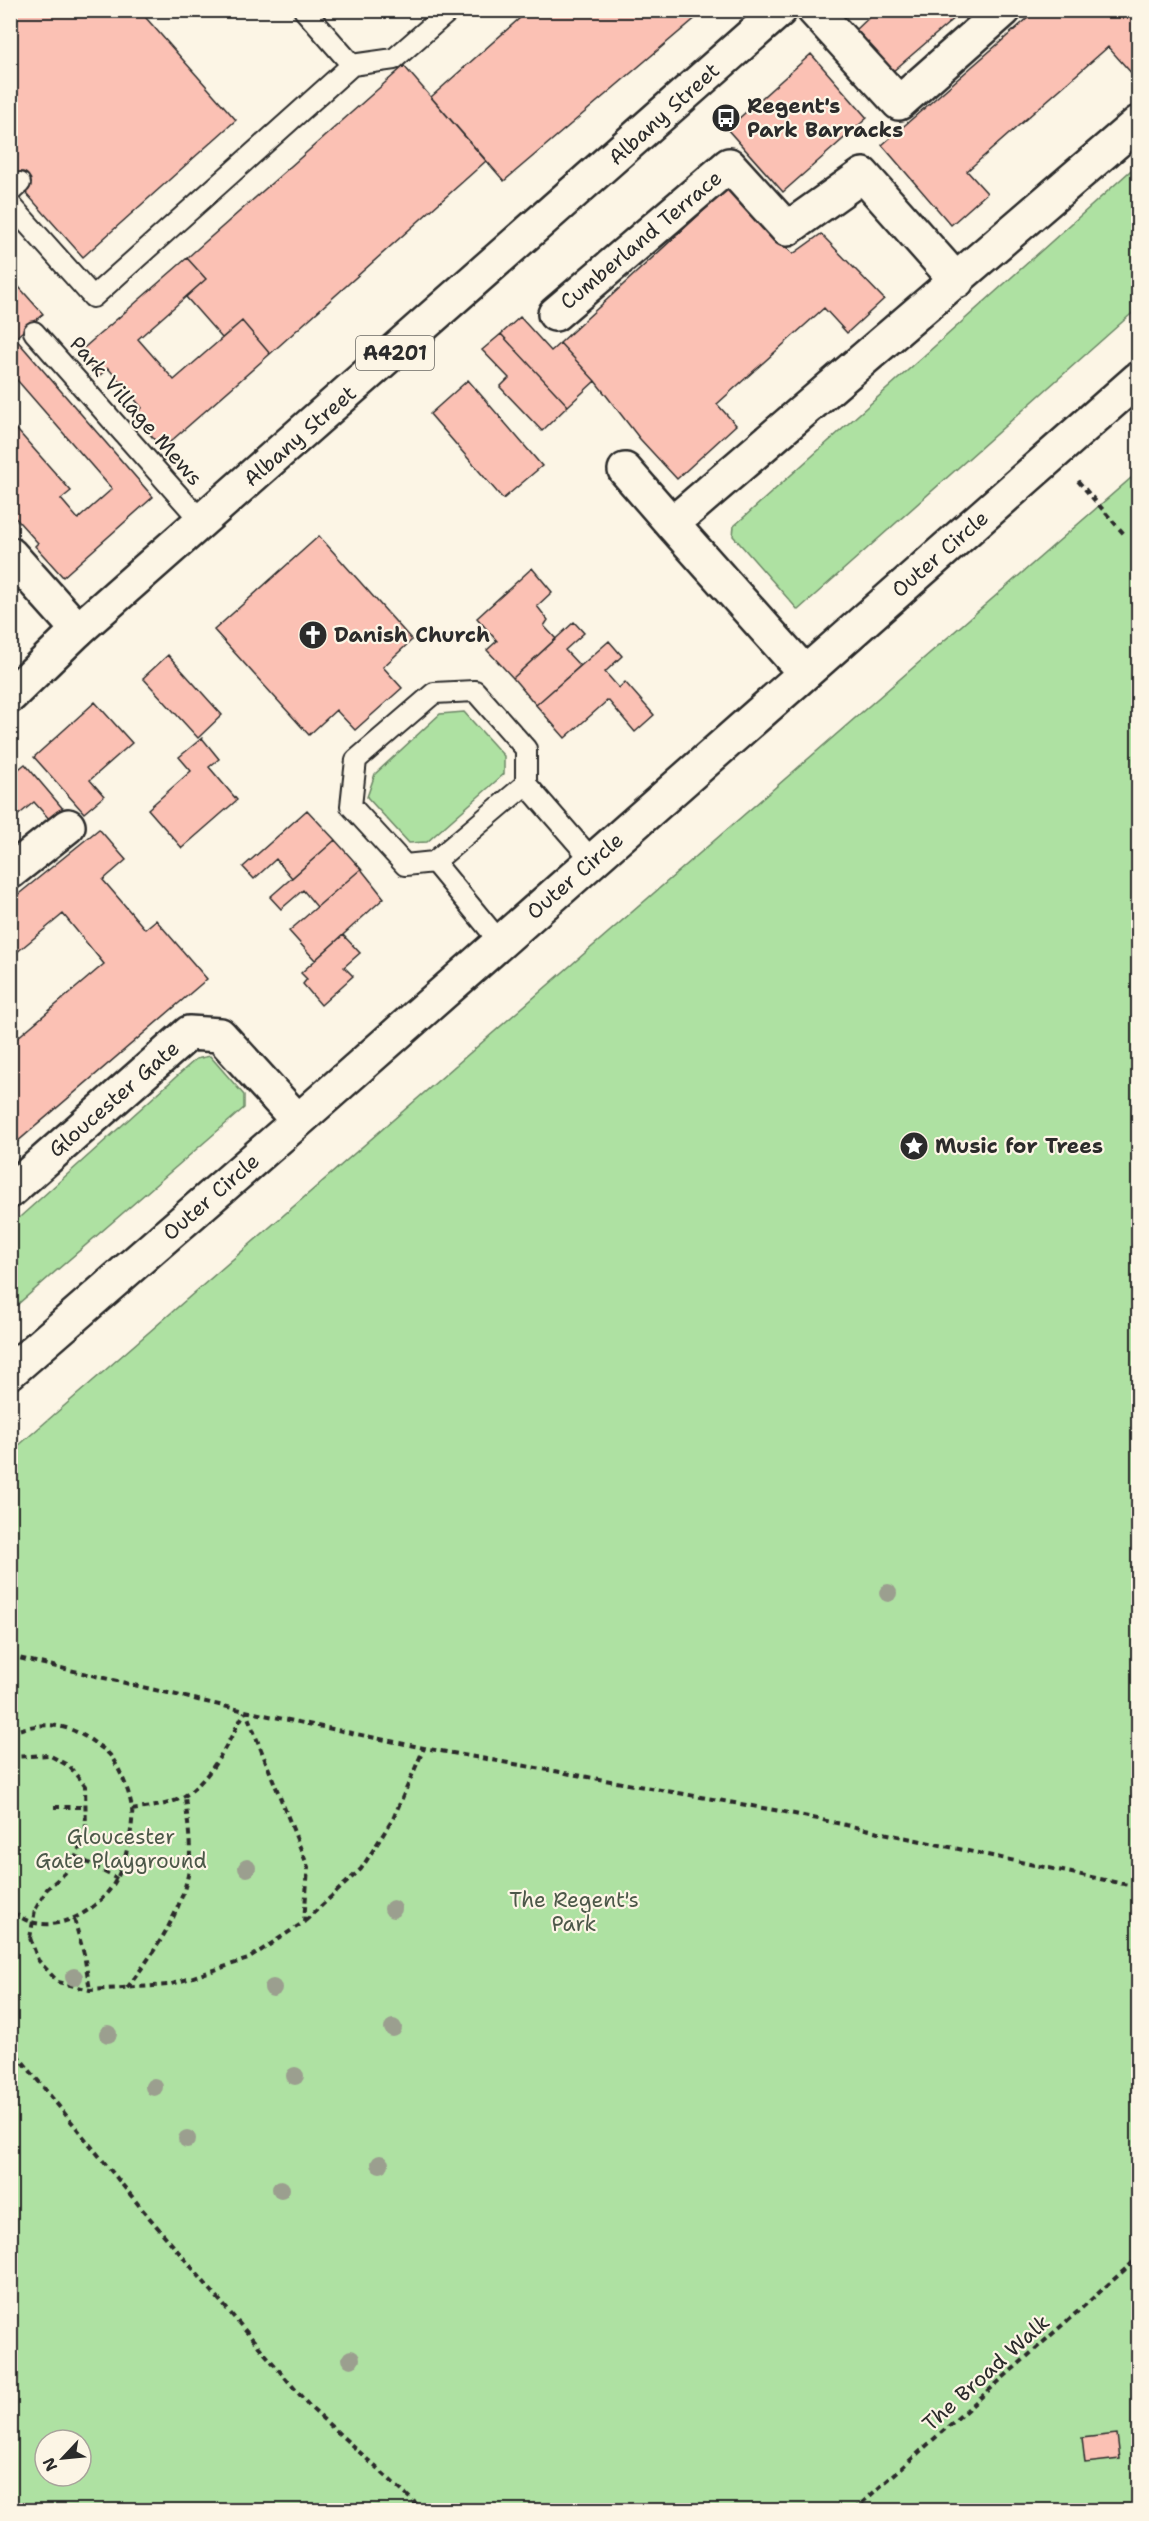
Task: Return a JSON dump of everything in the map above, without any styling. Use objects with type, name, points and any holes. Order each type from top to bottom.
[{"type":"street","name":"Albany Street","points":[[10,696],[78,630],[780,10]]},
{"type":"street","points":[[814,10],[899,103],[1004,10]]},
{"type":"street","points":[[672,524],[1138,123]]},
{"type":"street","name":"Cumberland Terrace","points":[[555,314],[729,165],[787,229],[863,175],[957,281]]},
{"type":"street","name":"Outer Circle","points":[[10,1371],[298,1121],[1138,378]]},
{"type":"street","points":[[625,471],[805,673]]},
{"type":"street","points":[[10,554],[78,630]]},
{"type":"street","points":[[10,872],[68,826]]},
{"type":"street","name":"Gloucester Gate","points":[[10,1191],[189,1034],[220,1035],[298,1121]]},
{"type":"lane","points":[[304,10],[352,65]]},
{"type":"lane","points":[[10,204],[93,297],[352,65],[394,59],[450,10]]},
{"type":"lane","name":"Park Village Mews","points":[[34,332],[202,522]]},
{"type":"lane","points":[[526,784],[434,862],[405,865],[351,806],[356,760],[434,693],[475,691],[526,749],[526,784],[593,861]]},
{"type":"lane","points":[[434,862],[500,942]]},
{"type":"path","points":[[1054,453],[1124,534]]},
{"type":"path","points":[[10,1656],[245,1711],[424,1748],[780,1811],[1138,1887]]},
{"type":"path","points":[[132,1810],[156,1806],[185,1796],[210,1772],[245,1711]]},
{"type":"path","points":[[245,1711],[308,1867],[304,1922]]},
{"type":"path","points":[[10,1733],[22,1729],[56,1725],[77,1731],[109,1753],[123,1777],[132,1810],[128,1846],[117,1879],[106,1894],[74,1919],[44,1926],[21,1920],[10,1909]]},
{"type":"path","points":[[10,1757],[49,1755],[69,1766],[85,1786],[86,1831],[76,1856],[65,1873],[47,1889],[35,1910],[30,1938],[38,1960],[58,1982],[90,1990],[169,1985],[248,1959],[304,1922],[361,1869],[393,1819],[424,1748]]},
{"type":"path","points":[[127,1988],[158,1946],[179,1902],[188,1873],[188,1826],[185,1796]]},
{"type":"path","points":[[54,1807],[87,1807]]},
{"type":"path","points":[[76,1856],[117,1879]]},
{"type":"path","points":[[74,1919],[84,1954],[90,1990]]},
{"type":"path","points":[[10,2046],[142,2209],[311,2408],[423,2511]]},
{"type":"path","name":"The Broad Walk","points":[[854,2511],[1138,2258]]},
{"type":"green space","points":[[1138,164],[1138,308],[798,610],[733,536],[734,526]]},
{"type":"green space","name":"The Regent's Park","points":[[1138,472],[1138,2510],[11,2510],[10,1453]]},
{"type":"green space","points":[[464,712],[504,756],[504,774],[427,842],[409,843],[367,797],[375,774],[440,714]]},
{"type":"green space","points":[[210,1056],[244,1095],[244,1108],[11,1310],[11,1225],[196,1059]]},
{"type":"building","points":[[10,10],[139,10],[236,120],[83,257],[10,175]]},
{"type":"building","points":[[529,10],[705,10],[504,181],[431,97]]},
{"type":"building","points":[[877,10],[964,10],[892,72],[856,30]]},
{"type":"building","points":[[1037,10],[1138,10],[1138,73],[1135,77],[1108,47],[967,171],[987,193],[951,225],[882,145]]},
{"type":"building","points":[[811,54],[867,118],[783,192],[727,129]]},
{"type":"building","points":[[404,66],[486,161],[270,354],[242,321],[222,338],[186,297],[206,279],[187,258]]},
{"type":"building","points":[[728,188],[793,254],[821,234],[884,299],[847,333],[824,308],[717,404],[736,425],[677,479],[640,439],[595,381],[560,343]]},
{"type":"building","points":[[187,258],[206,279],[138,339],[174,380],[242,321],[270,354],[162,449],[134,415],[142,408],[108,368],[99,376],[78,353]]},
{"type":"building","points":[[10,277],[43,314],[15,338],[153,497],[63,577],[35,546],[38,543],[10,512],[10,422],[71,491],[61,499],[78,519],[112,489],[10,372]]},
{"type":"building","points":[[520,317],[551,351],[560,343],[595,381],[568,406],[501,334]]},
{"type":"building","points":[[501,334],[568,406],[542,431],[500,387],[509,378],[482,350]]},
{"type":"building","points":[[468,380],[542,466],[503,499],[430,414]]},
{"type":"building","name":"Danish Church","points":[[319,536],[412,640],[383,667],[402,688],[355,730],[336,710],[309,735],[214,630]]},
{"type":"building","points":[[532,568],[552,592],[537,606],[548,620],[544,626],[556,639],[513,678],[487,650],[497,641],[477,618]]},
{"type":"building","points":[[574,622],[584,633],[565,650],[580,666],[536,705],[513,678]]},
{"type":"building","points":[[609,641],[622,656],[605,672],[619,688],[625,682],[654,715],[635,732],[608,700],[565,738],[536,705]]},
{"type":"building","points":[[168,655],[222,715],[198,738],[143,678]]},
{"type":"building","points":[[95,702],[132,743],[90,780],[104,796],[84,813],[34,757]]},
{"type":"building","points":[[202,738],[219,759],[209,767],[237,800],[182,848],[148,809],[191,771],[179,757]]},
{"type":"building","points":[[25,764],[64,810],[51,821],[34,802],[10,822],[10,776]]},
{"type":"building","points":[[307,810],[335,840],[292,878],[276,859],[254,879],[243,867]]},
{"type":"building","points":[[99,829],[126,860],[103,880],[145,929],[156,920],[207,979],[10,1148],[10,1044],[104,964],[63,914],[10,958],[10,901]]},
{"type":"building","points":[[335,840],[361,869],[317,907],[303,890],[281,909],[270,897]]},
{"type":"building","points":[[361,869],[384,898],[315,960],[289,931]]},
{"type":"building","points":[[343,935],[360,953],[344,967],[353,976],[321,1005],[303,984],[307,979],[301,973]]},
{"type":"building","points":[[1117,2434],[1120,2459],[1085,2463],[1082,2438]]},
{"type":"place","name":"Regent's Park Barracks","points":[[726,118]]},
{"type":"place","name":"Danish Church","points":[[313,635]]},
{"type":"place","name":"Music for Trees","points":[[914,1146]]},
{"type":"park label","name":"Gloucester Gate Playground","points":[[121,1849]]}]
